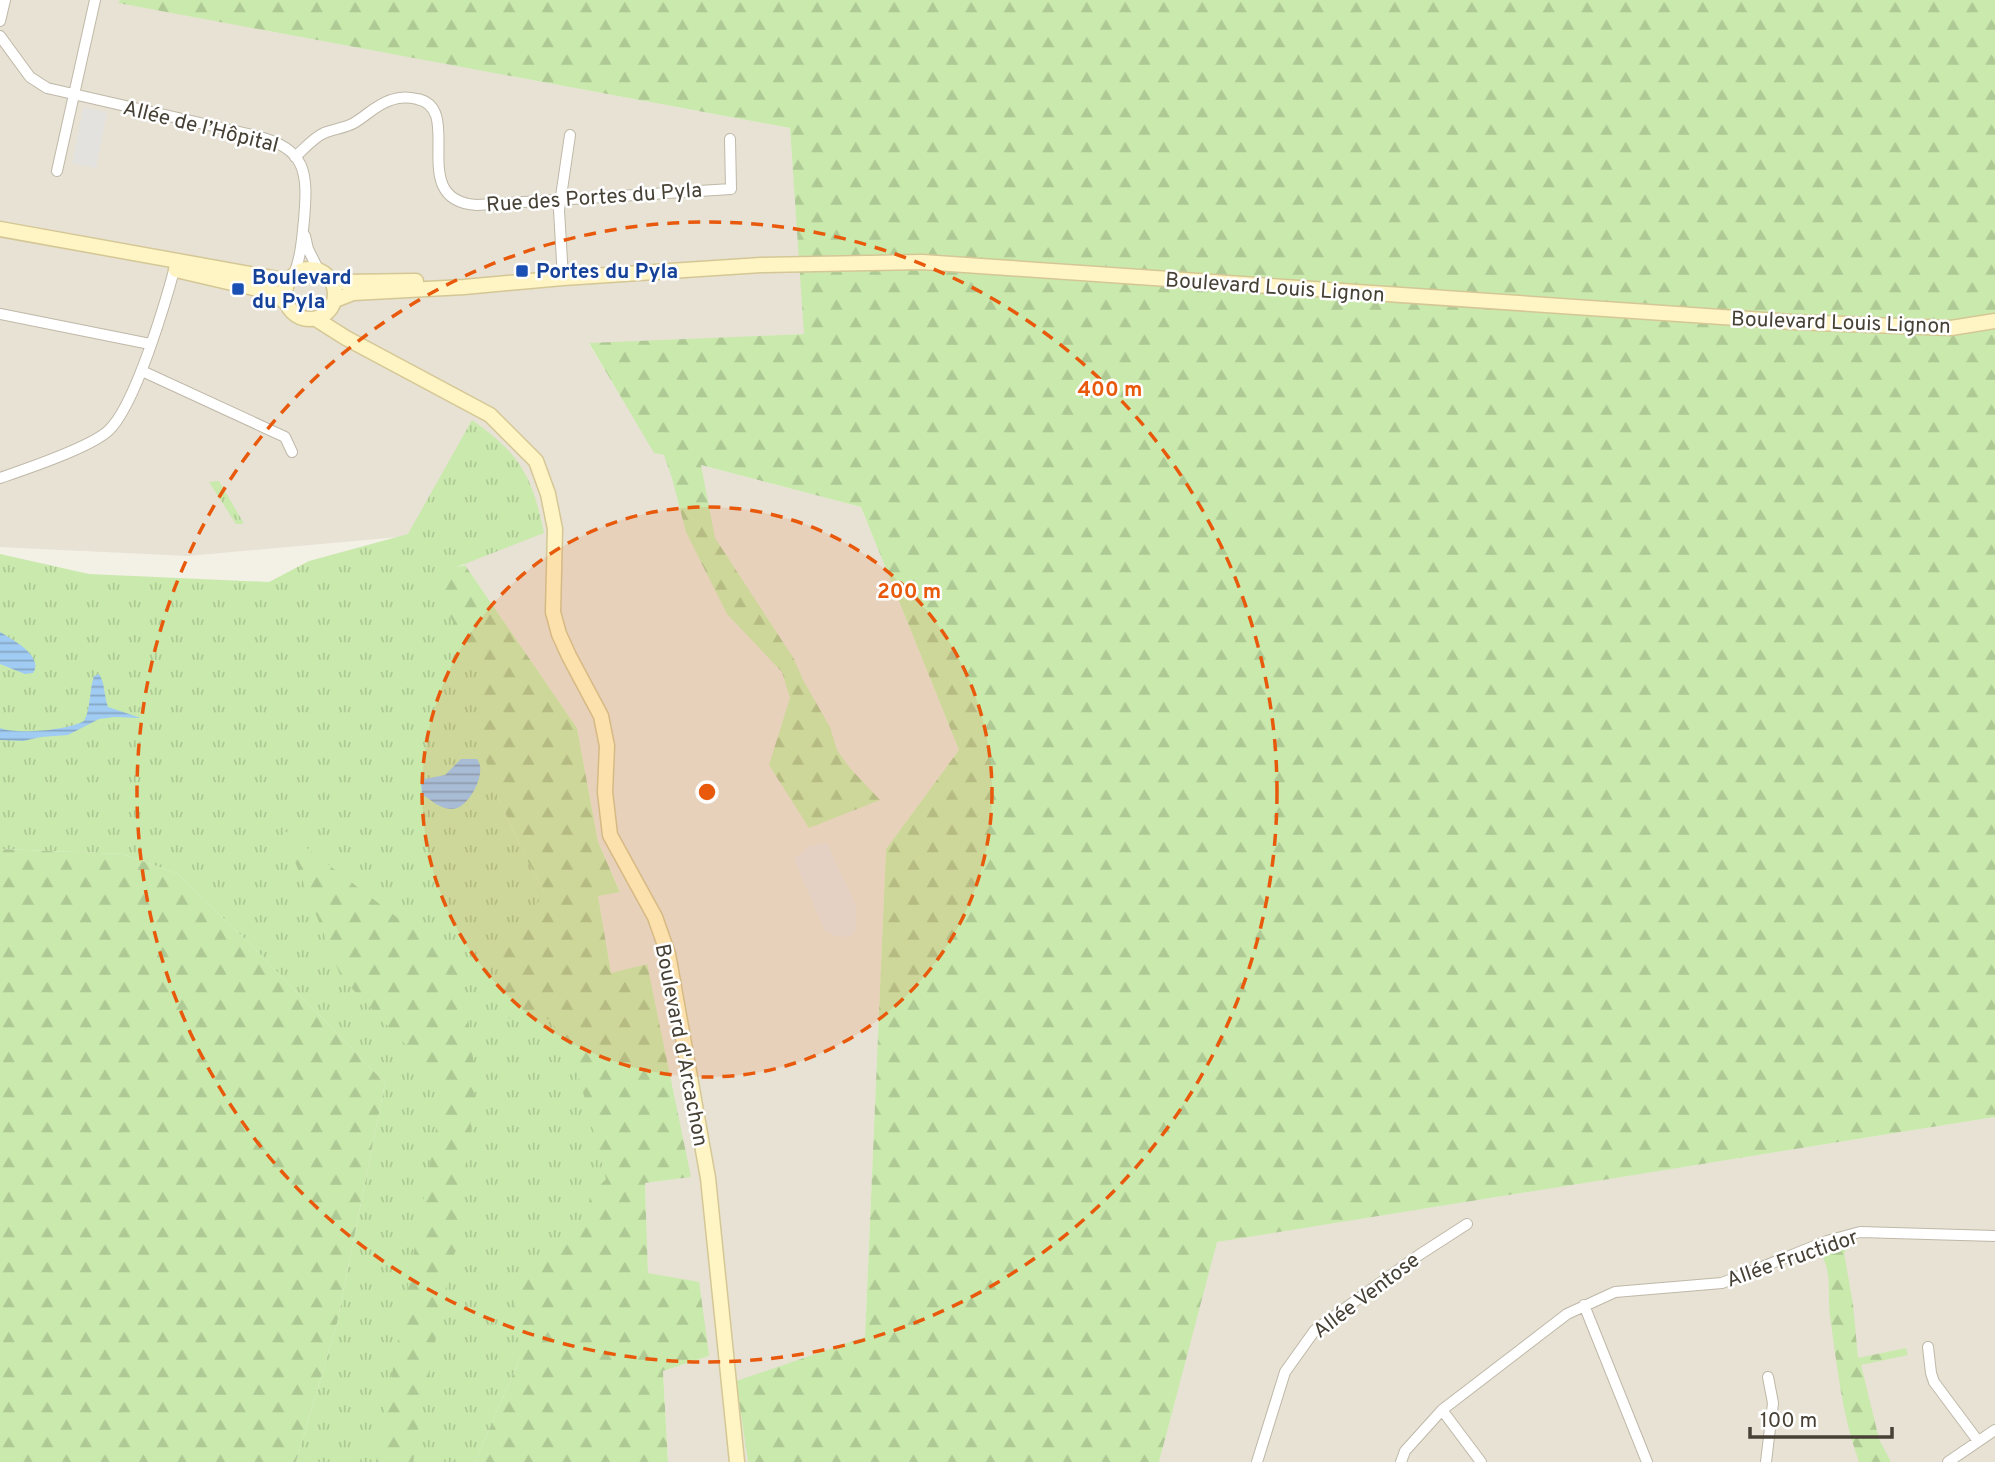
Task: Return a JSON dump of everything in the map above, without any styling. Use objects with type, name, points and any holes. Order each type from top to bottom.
[{"type":"main road","points":[[0,229],[43,237],[63,245],[175,265],[291,278]]},
{"type":"main road","name":"Boulevard Louis Lignon","points":[[559,278],[761,265],[922,262],[1793,322],[1951,328],[1995,321]]},
{"type":"main road","points":[[175,265],[275,293],[295,314],[309,319],[323,316],[333,303],[353,293],[559,278]]},
{"type":"main road","points":[[286,303],[285,292],[291,278],[302,270],[345,282],[559,278]]},
{"type":"main road","points":[[325,275],[335,290],[333,303],[337,325],[346,338]]},
{"type":"main road","name":"Boulevard d'Arcachon","points":[[316,319],[346,338],[490,415],[536,461],[548,494],[555,529],[553,612],[569,656],[601,716],[607,746],[605,792],[610,835],[655,917],[668,954],[708,1178],[737,1462]]},
{"type":"street","points":[[0,22],[5,0]]},
{"type":"street","points":[[57,171],[95,0]]},
{"type":"street","name":"Allée de l’Hôpital","points":[[0,36],[30,77],[47,88],[284,145],[295,157],[306,181],[300,257],[291,278]]},
{"type":"street","name":"Rue des Portes du Pyla","points":[[295,157],[317,136],[353,124],[387,101],[416,98],[428,103],[437,117],[441,180],[449,196],[464,204],[477,205],[731,188],[730,139]]},
{"type":"street","points":[[559,278],[560,200],[570,135]]},
{"type":"street","name":"Allée de l’Hôpital","points":[[303,225],[308,249],[325,275]]},
{"type":"street","points":[[0,478],[107,433],[142,370],[175,265]]},
{"type":"street","points":[[0,314],[150,344]]},
{"type":"street","points":[[142,370],[285,437],[292,452]]},
{"type":"street","name":"Allée Ventose","points":[[1257,1462],[1285,1372],[1315,1329],[1467,1224]]},
{"type":"street","name":"Allée Fructidor","points":[[1401,1462],[1405,1451],[1442,1410],[1567,1314],[1615,1292],[1722,1283],[1827,1241],[1860,1232],[1995,1236]]},
{"type":"street","points":[[1584,1305],[1647,1462]]},
{"type":"street","points":[[1928,1348],[1934,1382],[1978,1441]]},
{"type":"street","points":[[1766,1462],[1773,1403],[1768,1377]]},
{"type":"street","points":[[1442,1410],[1481,1462]]},
{"type":"street","points":[[1948,1462],[1995,1430]]},
{"type":"shaded area","points":[[0,0],[120,0],[119,3],[790,128],[805,334],[589,344],[655,453],[861,507],[959,750],[886,849],[865,1338],[737,1381],[748,1462],[668,1462],[663,1371],[709,1356],[648,1274],[645,1183],[690,1177],[646,964],[611,974],[598,896],[620,891],[598,842],[577,728],[465,565],[421,535],[188,556],[0,547]]},
{"type":"shaded area","points":[[83,107],[107,112],[96,168],[72,163]]},
{"type":"shaded area","points":[[827,843],[856,906],[856,930],[851,936],[838,937],[825,931],[794,859],[808,847]]},
{"type":"shaded area","points":[[1995,1117],[1995,1462],[1159,1462],[1216,1242]]},
{"type":"green space","points":[[120,0],[1995,0],[1995,1117],[1217,1242],[1159,1462],[748,1462],[736,1381],[865,1337],[886,849],[959,750],[861,507],[701,465],[715,538],[794,659],[830,727],[837,750],[880,800],[809,828],[769,765],[790,698],[782,672],[727,614],[686,532],[664,455],[654,453],[589,343],[804,334],[790,128],[118,3]]},
{"type":"green space","points":[[472,420],[502,444],[522,468],[529,481],[544,533],[457,567],[482,610],[498,798],[545,893],[648,1274],[699,1282],[709,1356],[520,1358],[475,1462],[296,1462],[337,1323],[385,1083],[178,874],[123,854],[0,849],[0,554],[89,574],[269,582],[309,561],[408,534]]},
{"type":"green space","points":[[219,481],[243,524],[236,524],[209,482]]},
{"type":"green space","points":[[465,565],[577,728],[598,842],[620,892],[598,896],[611,973],[647,964],[691,1177],[645,1183],[648,1273],[699,1282],[709,1356],[663,1371],[668,1462],[475,1462],[520,1358],[513,1295],[553,1248],[586,1222],[590,1196],[606,1179],[571,1047],[549,1019],[501,1018],[499,953],[545,893],[498,798],[483,751],[483,679],[433,584],[451,569]]},
{"type":"green space","points":[[282,829],[403,922],[459,947],[476,1081],[456,1242],[421,1410],[413,1462],[376,1462],[444,1085],[341,977]]},
{"type":"green space","points":[[0,849],[123,854],[178,874],[385,1083],[337,1323],[296,1462],[0,1462]]},
{"type":"green space","points":[[1854,1242],[1844,1253],[1853,1304],[1858,1358],[1906,1348],[1908,1355],[1861,1365],[1879,1439],[1891,1462],[1859,1462],[1841,1390],[1830,1316],[1827,1267],[1820,1253]]},
{"type":"water","points":[[0,632],[31,655],[35,667],[33,673],[25,674],[0,664]]},
{"type":"water","points":[[99,674],[108,707],[141,718],[99,719],[68,735],[23,741],[0,740],[0,728],[18,731],[42,730],[67,727],[84,721],[94,676]]},
{"type":"water","points":[[461,759],[477,759],[480,765],[475,789],[465,803],[448,809],[422,794],[421,784],[425,779],[445,775]]},
{"type":"place","name":"Portes du Pyla","points":[[522,271]]},
{"type":"place","name":"Boulevard du Pyla","points":[[238,289]]}]
